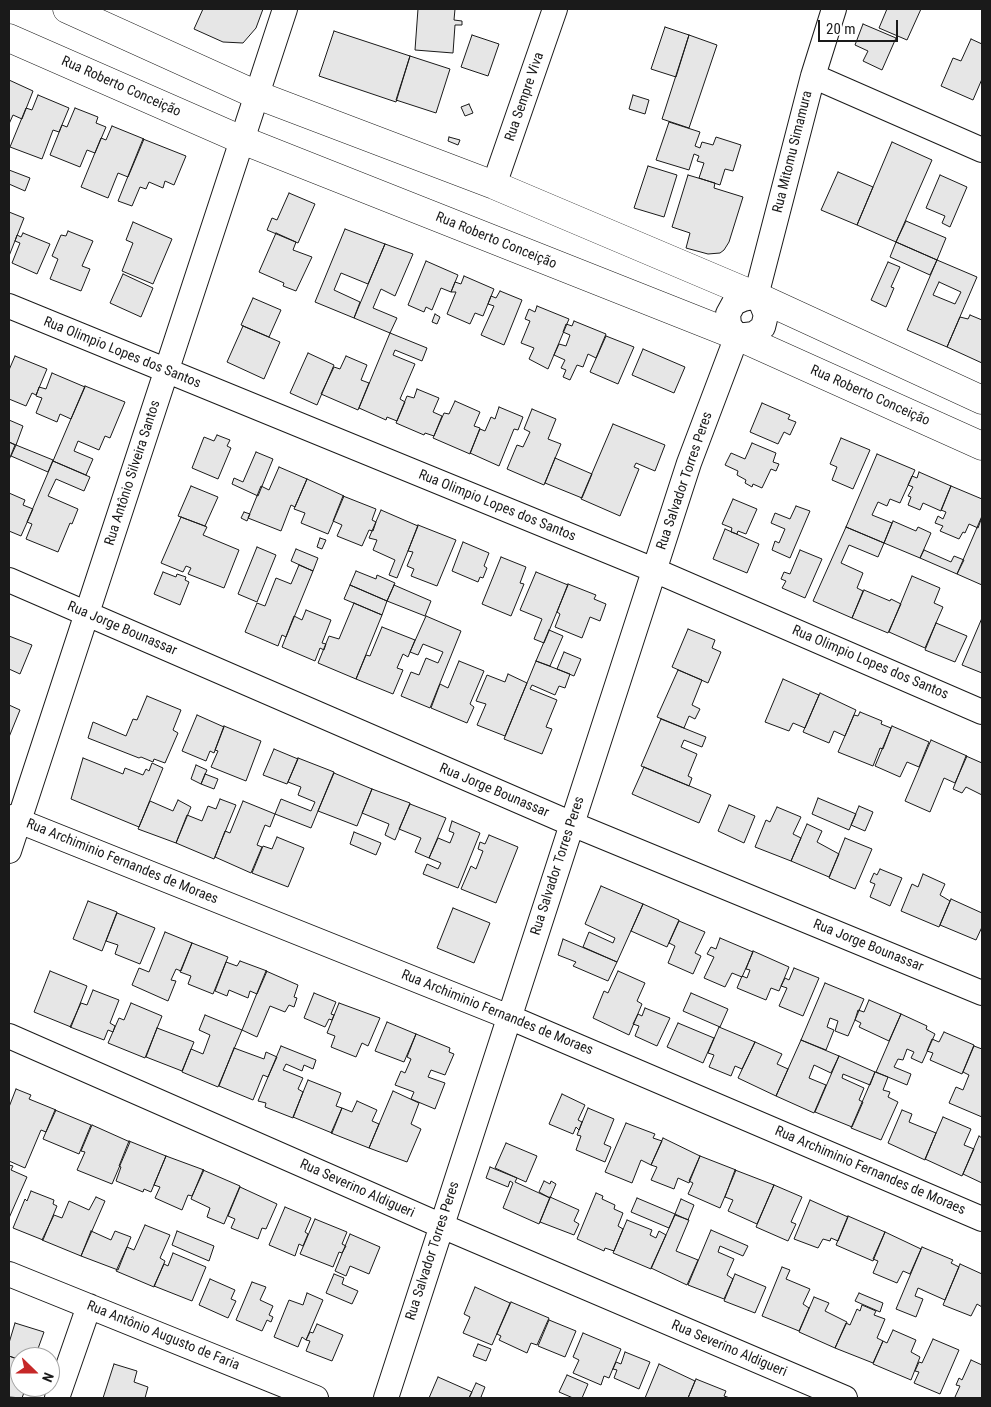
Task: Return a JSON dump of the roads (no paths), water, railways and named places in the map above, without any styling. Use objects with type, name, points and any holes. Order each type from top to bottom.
[{"type":"street","points":[[67,9],[257,95],[494,185],[756,296],[982,400]]},
{"type":"street","name":"Rua Antônio Silveira Santos","points":[[9,851],[14,819],[86,614],[285,9]]},
{"type":"street","name":"Rua Sempre Viva","points":[[494,185],[555,9]]},
{"type":"street","name":"Rua Mitomu Simamura","points":[[756,296],[812,76],[834,9]]},
{"type":"street","name":"Rua Roberto Conceição","points":[[9,38],[242,140],[737,336],[982,446]]},
{"type":"street","points":[[812,76],[982,150]]},
{"type":"street","points":[[737,336],[754,334],[763,327],[766,315],[756,296]]},
{"type":"street","name":"Rua Olimpio Lopes dos Santos","points":[[9,306],[654,570],[982,712]]},
{"type":"street","name":"Rua Salvador Torres Peres","points":[[386,1398],[689,463],[737,336]]},
{"type":"street","name":"Rua Jorge Bounassar","points":[[9,580],[572,824],[982,993]]},
{"type":"street","name":"Rua Archiminio Fernandes de Moraes","points":[[14,819],[509,1017],[982,1219]]},
{"type":"street","name":"Rua Severino Aldigueri","points":[[9,1036],[442,1226],[844,1398]]},
{"type":"street","name":"Rua Antônio Augusto de Faria","points":[[9,1274],[302,1396]]},
{"type":"street","points":[[57,1398],[89,1306]]}]
